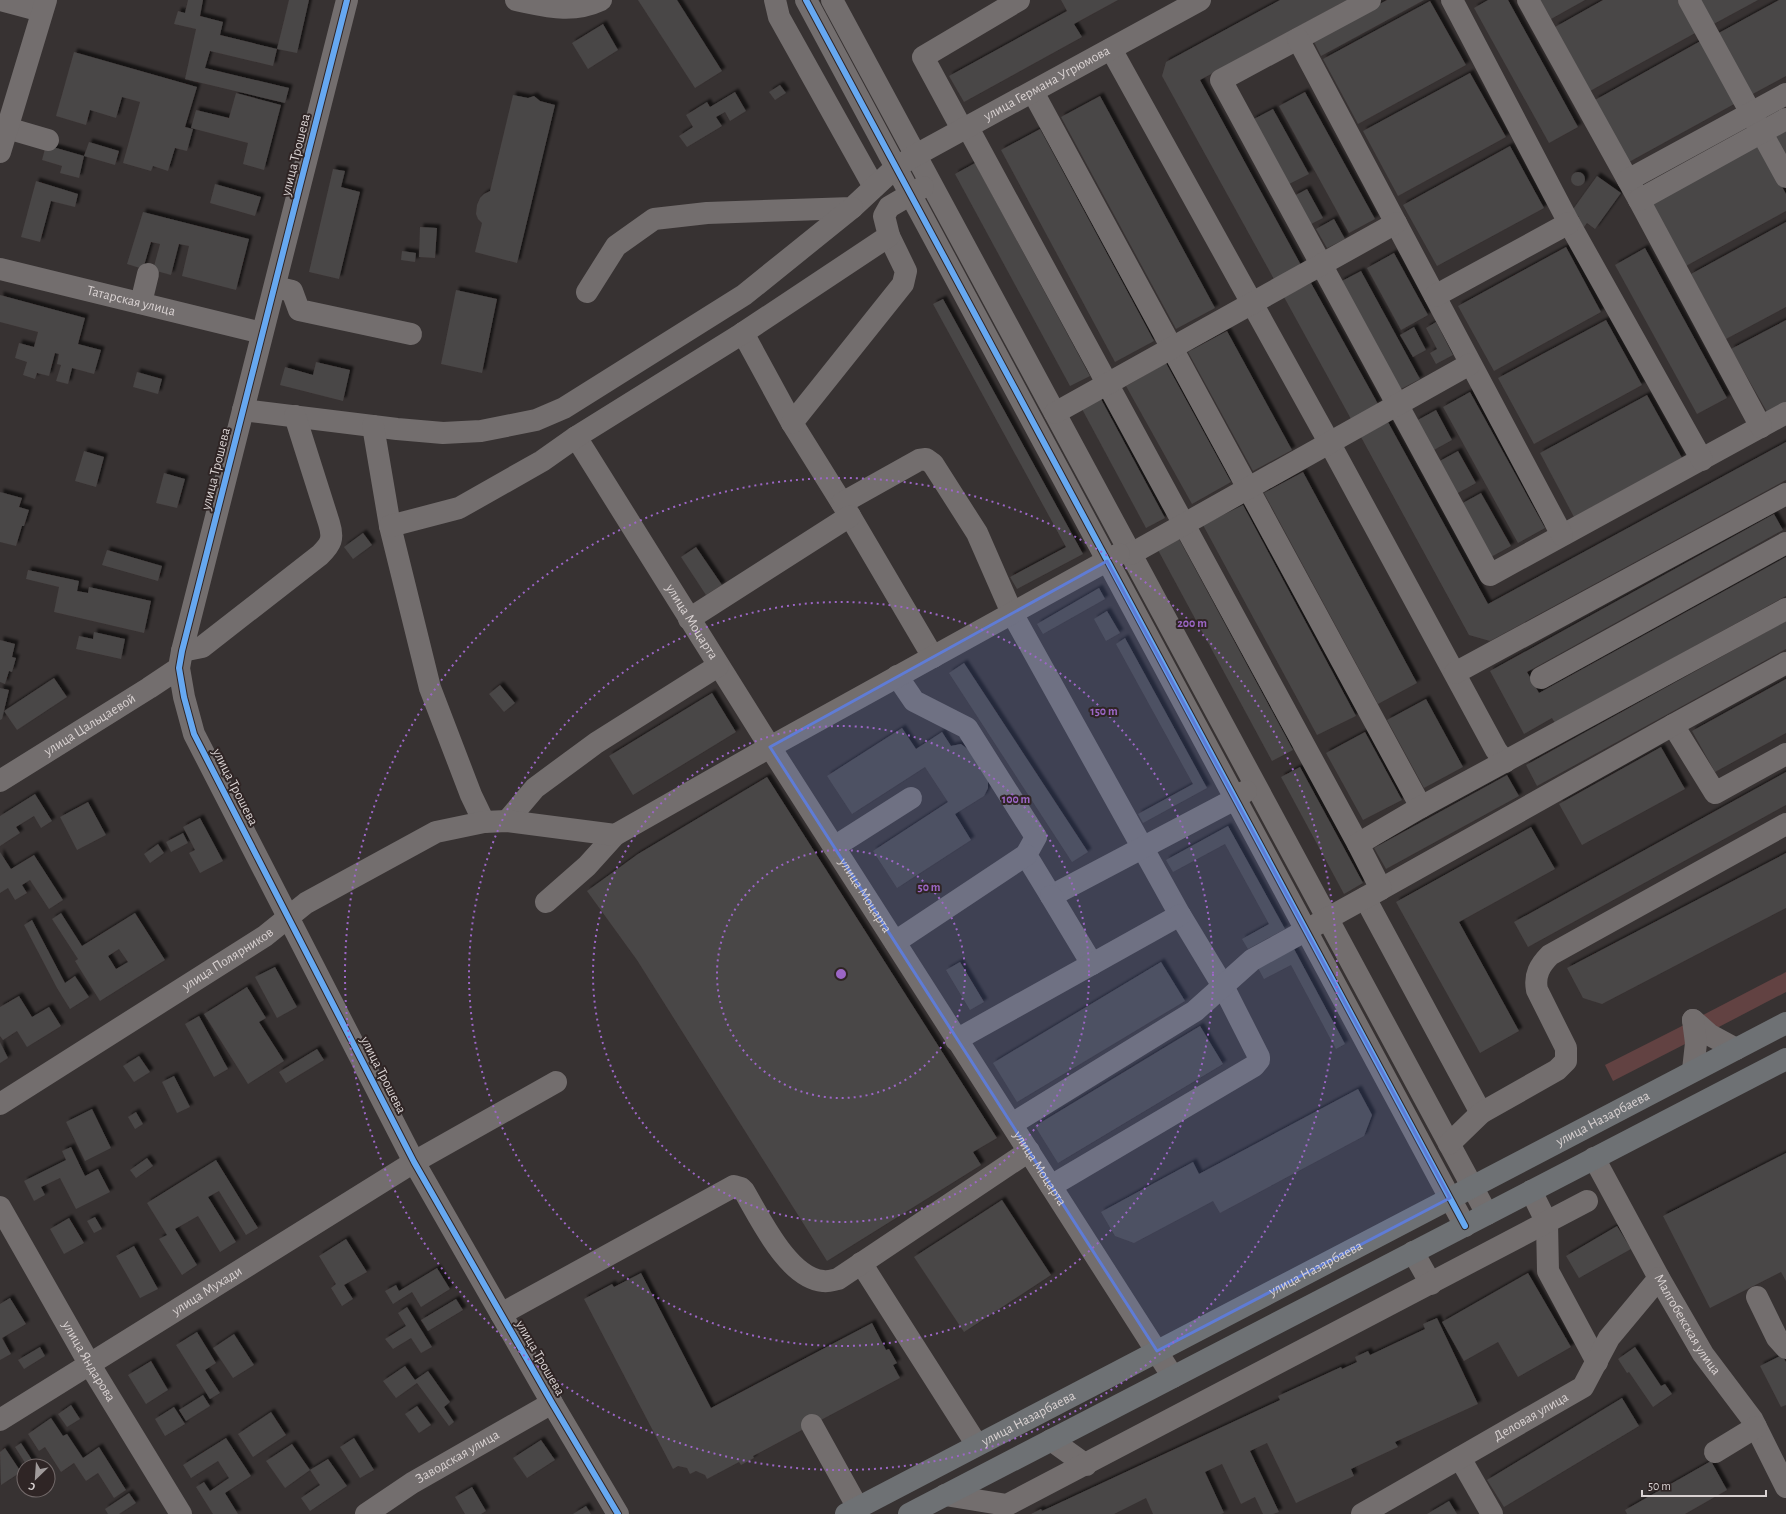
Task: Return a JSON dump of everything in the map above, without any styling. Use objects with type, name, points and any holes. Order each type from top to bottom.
[{"type":"main road","name":"улица Назарбаева","points":[[852,1511],[1693,1070],[1786,1023]]},
{"type":"main road","name":"улица Назарбаева","points":[[908,1514],[1786,1059]]},
{"type":"street","points":[[0,0],[44,6],[0,152]]},
{"type":"street","name":"улица Трошева","points":[[347,0],[180,659],[184,697],[194,734],[414,1162],[552,1403],[618,1514]]},
{"type":"street","points":[[516,0],[546,7],[572,9],[601,0]]},
{"type":"street","points":[[775,0],[779,17],[874,187]]},
{"type":"street","points":[[806,0],[1465,1226]]},
{"type":"street","points":[[832,0],[1487,1214]]},
{"type":"street","points":[[1019,0],[923,57],[1108,384],[1358,844],[1373,893],[1481,1113]]},
{"type":"street","name":"улица Германа Угрюмова","points":[[243,410],[443,433],[481,431],[536,420],[564,408],[744,295],[852,208],[895,168],[964,128],[1033,92],[1200,0]]},
{"type":"street","points":[[1370,0],[1221,80],[1490,575],[1786,413]]},
{"type":"street","points":[[1452,0],[1569,223],[1702,460]]},
{"type":"street","points":[[1528,0],[1639,200],[1761,427]]},
{"type":"street","points":[[1689,0],[1786,178]]},
{"type":"street","points":[[1298,39],[1562,535]]},
{"type":"street","points":[[1111,49],[1329,442],[1454,674],[1496,750],[1505,762]]},
{"type":"street","points":[[1033,92],[1421,807]]},
{"type":"street","points":[[1628,180],[1786,94]]},
{"type":"street","points":[[1639,200],[1786,119]]},
{"type":"street","points":[[7,128],[48,140]]},
{"type":"street","points":[[792,423],[903,284],[906,271],[889,236],[884,216],[889,207],[931,183]]},
{"type":"street","points":[[587,292],[616,246],[654,219],[707,213],[852,208]]},
{"type":"street","points":[[1055,413],[1396,223]]},
{"type":"street","points":[[1435,296],[1569,223]]},
{"type":"street","points":[[390,526],[459,508],[542,461],[576,437],[743,333],[889,236]]},
{"type":"street","name":"Татарская улица","points":[[0,269],[262,333]]},
{"type":"street","points":[[141,303],[148,274]]},
{"type":"street","points":[[275,287],[292,291],[299,310],[411,334]]},
{"type":"street","points":[[743,333],[792,423],[846,510],[933,657]]},
{"type":"street","points":[[546,902],[587,866],[615,835],[897,676],[1107,561],[1184,524],[1470,364]]},
{"type":"street","points":[[180,659],[202,647],[320,556],[332,540],[329,523],[295,416]]},
{"type":"street","points":[[373,426],[390,526],[430,688],[471,795],[484,822]]},
{"type":"street","name":"улица Моцарта","points":[[576,437],[718,666],[1173,1377]]},
{"type":"street","points":[[689,618],[922,458],[930,460],[977,533],[1012,613],[1180,915],[1223,986],[1259,1057],[1257,1064],[1051,1186]]},
{"type":"street","points":[[1454,674],[1786,494]]},
{"type":"street","points":[[1541,678],[1786,543]]},
{"type":"street","points":[[1358,844],[1421,807],[1786,610]]},
{"type":"street","name":"улица Цальцаевой","points":[[0,781],[180,659]]},
{"type":"street","points":[[1012,1124],[1195,1011],[1252,960],[1786,663]]},
{"type":"street","points":[[507,821],[535,788],[596,743],[718,666]]},
{"type":"street","points":[[895,942],[1026,855],[1036,837],[967,728],[914,701],[897,676]]},
{"type":"street","points":[[1673,725],[1715,793],[1786,754]]},
{"type":"street","points":[[1051,896],[1235,799],[1255,784]]},
{"type":"street","points":[[834,847],[911,798]]},
{"type":"street","name":"улица Полярников","points":[[0,1104],[265,936],[306,903],[436,832],[484,822],[507,821],[615,835]]},
{"type":"street","points":[[1449,1144],[1481,1113],[1557,1070],[1566,1061],[1566,1048],[1537,990],[1535,982],[1541,963],[1550,954],[1786,824]]},
{"type":"street","points":[[1026,855],[1092,964]]},
{"type":"street","points":[[956,1040],[1180,915]]},
{"type":"street","points":[[1693,1070],[1696,1043],[1693,1020],[1710,1036],[1736,1049]]},
{"type":"street","name":"улица Мухади","points":[[0,1420],[414,1162],[556,1082]]},
{"type":"street","points":[[501,1314],[734,1186],[741,1188],[744,1191],[783,1255],[795,1268],[810,1278],[824,1281],[838,1279],[1029,1151]]},
{"type":"street","name":"Малгобекская улица","points":[[1594,1158],[1659,1278],[1703,1354],[1752,1419],[1786,1487]]},
{"type":"street","points":[[1531,1191],[1547,1223],[1548,1270],[1597,1362]]},
{"type":"street","points":[[945,1495],[1007,1505],[1086,1465],[1587,1201]]},
{"type":"street","name":"улица Яндарова","points":[[0,1207],[90,1365],[181,1514]]},
{"type":"street","points":[[1413,1252],[1431,1284]]},
{"type":"street","points":[[862,1263],[977,1445]]},
{"type":"street","name":"Деловая улица","points":[[1362,1514],[1583,1387],[1609,1338],[1659,1278]]},
{"type":"street","points":[[1757,1297],[1778,1338],[1786,1348]]},
{"type":"street","name":"Заводская улица","points":[[366,1514],[412,1483],[552,1403]]},
{"type":"street","points":[[812,1425],[852,1511]]},
{"type":"street","points":[[1715,1452],[1756,1427]]},
{"type":"street","points":[[1051,1440],[1086,1465]]},
{"type":"street","points":[[1460,1458],[1492,1514]]},
{"type":"highlighted area","points":[[1107,561],[1450,1198],[1157,1351],[770,747]]},
{"type":"shaded area","points":[[1786,972],[1786,992],[1713,1030],[1703,1015]]},
{"type":"shaded area","points":[[1684,1025],[1689,1042],[1613,1081],[1605,1065]]},
{"type":"building","points":[[188,0],[203,0],[200,16],[223,22],[220,35],[277,49],[273,66],[210,51],[205,68],[289,88],[285,103],[185,79],[196,29],[174,24],[178,11],[185,13]]},
{"type":"building","points":[[289,0],[309,0],[297,53],[277,49]]},
{"type":"building","points":[[638,0],[677,0],[722,71],[695,88]]},
{"type":"building","points":[[1061,0],[1118,0],[1074,24],[1082,37],[964,102],[949,76],[1067,11]]},
{"type":"building","points":[[1280,0],[1347,0],[1200,80],[1302,267],[1275,281],[1162,76],[1166,62]]},
{"type":"building","points":[[1387,0],[1424,0],[1321,56],[1313,40]]},
{"type":"building","points":[[1488,0],[1508,0],[1578,127],[1549,143],[1474,8]]},
{"type":"building","points":[[1540,0],[1585,0],[1551,19]]},
{"type":"building","points":[[1603,0],[1681,0],[1697,32],[1590,91],[1555,27]]},
{"type":"building","points":[[1696,0],[1758,0],[1710,26]]},
{"type":"building","points":[[1779,0],[1786,0],[1786,76],[1749,96],[1715,35]]},
{"type":"building","points":[[1430,1],[1466,65],[1358,124],[1323,59]]},
{"type":"building","points":[[603,24],[618,50],[588,69],[572,43]]},
{"type":"building","points":[[1704,39],[1736,103],[1629,162],[1595,100]]},
{"type":"building","points":[[74,52],[197,87],[185,127],[193,129],[187,151],[175,148],[168,171],[153,166],[151,171],[123,163],[140,102],[122,97],[116,118],[90,110],[86,125],[56,116]]},
{"type":"building","points":[[1470,73],[1506,137],[1398,196],[1363,131]]},
{"type":"building","points":[[780,85],[786,93],[775,100],[769,92]]},
{"type":"building","points":[[735,92],[746,111],[730,121],[725,112],[716,117],[722,126],[687,147],[679,136],[693,127],[686,115],[707,102],[710,107]]},
{"type":"building","points":[[1305,92],[1375,219],[1349,233],[1279,106]]},
{"type":"building","points":[[236,93],[281,105],[264,170],[243,164],[248,143],[191,128],[196,110],[229,118]]},
{"type":"building","points":[[513,95],[528,98],[534,96],[540,101],[555,105],[517,263],[475,252],[482,223],[476,214],[477,205],[480,198],[490,191]]},
{"type":"building","points":[[1100,96],[1215,308],[1176,329],[1061,117]]},
{"type":"building","points":[[1273,109],[1309,174],[1287,185],[1252,120]]},
{"type":"building","points":[[1786,127],[1786,163],[1771,136]]},
{"type":"building","points":[[1040,129],[1154,341],[1115,362],[1001,150]]},
{"type":"building","points":[[89,142],[119,151],[115,165],[84,156]]},
{"type":"building","points":[[1758,143],[1786,194],[1786,211],[1686,266],[1651,201]]},
{"type":"building","points":[[46,145],[84,156],[79,178],[60,173],[62,166],[42,160]]},
{"type":"building","points":[[1510,146],[1544,208],[1437,266],[1403,205]]},
{"type":"building","points":[[975,163],[1090,376],[1070,386],[955,174]]},
{"type":"building","points":[[333,169],[345,171],[341,187],[360,192],[339,279],[309,272]]},
{"type":"building","points":[[1578,172],[1583,174],[1585,179],[1583,184],[1578,186],[1573,184],[1571,179],[1573,174]]},
{"type":"building","points":[[1597,176],[1621,193],[1595,229],[1587,223],[1584,227],[1576,221],[1579,217],[1571,212]]},
{"type":"building","points":[[36,181],[78,194],[75,207],[51,201],[40,242],[21,237]]},
{"type":"building","points":[[215,184],[261,197],[255,216],[210,203]]},
{"type":"building","points":[[1307,189],[1323,218],[1309,225],[1294,196]]},
{"type":"building","points":[[143,212],[249,239],[236,290],[182,276],[189,246],[179,244],[171,275],[153,270],[160,244],[151,242],[143,269],[127,264]]},
{"type":"building","points":[[1334,219],[1345,239],[1327,248],[1316,229]]},
{"type":"building","points":[[1786,222],[1786,307],[1726,339],[1691,274]]},
{"type":"building","points":[[420,227],[437,228],[435,258],[419,257]]},
{"type":"building","points":[[1566,247],[1601,312],[1494,371],[1458,306]]},
{"type":"building","points":[[1645,248],[1727,398],[1697,414],[1615,265]]},
{"type":"building","points":[[402,251],[416,253],[415,262],[401,260]]},
{"type":"building","points":[[1394,253],[1428,315],[1401,330],[1367,268]]},
{"type":"building","points":[[1361,271],[1420,379],[1399,390],[1340,282]]},
{"type":"building","points":[[1311,283],[1378,404],[1351,419],[1284,297]]},
{"type":"building","points":[[456,290],[497,299],[482,373],[441,364]]},
{"type":"building","points":[[0,295],[85,318],[78,344],[101,350],[94,374],[72,368],[68,384],[56,381],[61,365],[57,364],[59,354],[55,353],[49,376],[37,373],[35,379],[23,375],[27,362],[15,358],[19,343],[34,347],[38,332],[0,322]]},
{"type":"building","points":[[943,299],[1083,554],[1017,589],[1010,577],[1066,547],[933,304]]},
{"type":"building","points":[[1606,320],[1642,385],[1534,444],[1498,378]]},
{"type":"building","points":[[1786,320],[1786,402],[1767,412],[1731,349]]},
{"type":"building","points":[[1436,322],[1453,355],[1436,364],[1430,353],[1437,349],[1426,328]]},
{"type":"building","points":[[1414,327],[1426,350],[1413,357],[1400,335]]},
{"type":"building","points":[[1227,331],[1292,450],[1253,471],[1188,352]]},
{"type":"building","points":[[316,362],[350,370],[343,401],[280,385],[285,367],[313,375]]},
{"type":"building","points":[[1166,363],[1231,482],[1192,504],[1126,386]]},
{"type":"building","points":[[137,372],[162,379],[158,394],[133,387]]},
{"type":"building","points":[[1470,392],[1545,528],[1518,543],[1443,407]]},
{"type":"building","points":[[1647,395],[1682,458],[1574,517],[1540,453]]},
{"type":"building","points":[[1101,399],[1165,518],[1146,528],[1082,409]]},
{"type":"building","points":[[1436,410],[1452,440],[1432,451],[1416,421]]},
{"type":"building","points":[[1388,422],[1488,604],[1786,442],[1786,480],[1490,641],[1469,635],[1361,437]]},
{"type":"building","points":[[84,451],[104,457],[96,487],[75,481]]},
{"type":"building","points":[[1458,451],[1476,483],[1456,494],[1438,462]]},
{"type":"building","points":[[1303,472],[1417,683],[1378,704],[1264,493]]},
{"type":"building","points":[[164,473],[185,479],[177,508],[156,503]]},
{"type":"building","points":[[0,492],[22,498],[19,507],[29,510],[16,546],[0,542]]},
{"type":"building","points":[[1481,493],[1511,546],[1491,557],[1461,504]]},
{"type":"building","points":[[1243,505],[1356,716],[1317,735],[1203,525]]},
{"type":"building","points":[[1774,514],[1783,530],[1527,672],[1539,693],[1786,557],[1786,596],[1555,723],[1552,718],[1524,734],[1490,671]]},
{"type":"building","points":[[363,533],[372,545],[353,559],[344,547]]},
{"type":"building","points":[[1179,539],[1293,750],[1272,761],[1158,550]]},
{"type":"building","points":[[696,547],[722,585],[706,595],[681,557]]},
{"type":"building","points":[[107,550],[162,566],[158,581],[102,565]]},
{"type":"building","points":[[28,570],[79,581],[77,591],[88,593],[89,587],[151,601],[144,633],[54,612],[59,587],[26,579]]},
{"type":"building","points":[[1099,588],[1105,599],[1043,634],[1037,624]]},
{"type":"building","points":[[1107,611],[1120,633],[1106,641],[1094,619]]},
{"type":"building","points":[[1786,621],[1786,649],[1537,786],[1526,765]]},
{"type":"building","points":[[94,632],[125,639],[121,659],[76,649],[79,636],[93,639]]},
{"type":"building","points":[[1125,638],[1207,788],[1143,823],[1138,814],[1193,784],[1116,644]]},
{"type":"building","points":[[0,640],[15,644],[12,657],[16,658],[12,672],[9,671],[5,684],[0,682]]},
{"type":"building","points":[[964,663],[1088,852],[1072,862],[949,673]]},
{"type":"building","points":[[54,678],[67,697],[17,730],[4,711]]},
{"type":"building","points":[[1786,679],[1786,733],[1715,772],[1692,731]]},
{"type":"building","points":[[500,685],[515,703],[504,712],[489,694]]},
{"type":"building","points":[[0,688],[9,690],[2,719],[0,720]]},
{"type":"building","points":[[712,693],[736,732],[633,795],[609,756]]},
{"type":"building","points":[[1426,699],[1463,767],[1424,788],[1387,720]]},
{"type":"building","points":[[902,728],[916,749],[942,732],[951,746],[961,744],[974,754],[988,778],[988,788],[984,796],[955,814],[971,840],[897,888],[873,851],[948,802],[925,767],[852,814],[827,776]]},
{"type":"building","points":[[1365,732],[1402,800],[1363,820],[1326,753]]},
{"type":"building","points":[[1661,747],[1685,789],[1582,845],[1559,804]]},
{"type":"building","points":[[1300,767],[1363,883],[1344,894],[1281,777]]},
{"type":"building","points":[[1786,772],[1786,805],[1528,947],[1514,922]]},
{"type":"building","points":[[1507,775],[1519,796],[1386,869],[1374,848]]},
{"type":"building","points":[[767,777],[997,1138],[973,1152],[981,1165],[827,1261],[637,960],[587,891],[638,854]]},
{"type":"building","points":[[35,794],[52,821],[41,828],[34,816],[16,827],[20,833],[0,846],[0,816]]},
{"type":"building","points":[[88,802],[106,835],[77,850],[60,817]]},
{"type":"building","points":[[200,818],[223,861],[200,873],[189,853],[195,850],[183,827]]},
{"type":"building","points":[[1228,826],[1285,929],[1248,949],[1242,939],[1269,924],[1225,844],[1173,872],[1166,860]]},
{"type":"building","points":[[1531,827],[1555,869],[1459,922],[1519,1031],[1480,1053],[1396,902]]},
{"type":"building","points":[[183,833],[188,843],[171,852],[166,842]]},
{"type":"building","points":[[158,844],[164,853],[150,863],[144,854]]},
{"type":"building","points":[[0,852],[11,869],[34,855],[63,900],[49,909],[30,880],[22,885],[27,893],[15,900],[8,888],[0,893]]},
{"type":"building","points":[[1786,853],[1786,908],[1602,1004],[1583,998],[1567,968]]},
{"type":"building","points":[[61,913],[82,946],[135,913],[165,960],[100,1001],[75,961],[78,959],[52,919]],"holes":[[[119,949],[128,962],[116,969],[108,956]]]},
{"type":"building","points":[[32,920],[65,983],[75,976],[89,997],[70,1009],[57,988],[24,925]]},
{"type":"building","points":[[1294,949],[1345,1044],[1336,1049],[1291,965],[1264,979],[1258,968]]},
{"type":"building","points":[[960,962],[984,1002],[970,1010],[946,970]]},
{"type":"building","points":[[1161,962],[1185,1001],[1017,1102],[993,1063]]},
{"type":"building","points":[[275,967],[297,1007],[277,1018],[255,977]]},
{"type":"building","points":[[247,987],[266,1018],[259,1022],[284,1061],[248,1084],[204,1014]]},
{"type":"building","points":[[19,996],[32,1017],[49,1007],[61,1026],[27,1047],[17,1031],[3,1040],[0,1036],[0,1007]]},
{"type":"building","points":[[199,1016],[228,1069],[214,1077],[185,1024]]},
{"type":"building","points":[[1200,1026],[1223,1064],[1058,1163],[1035,1126]]},
{"type":"building","points":[[0,1042],[8,1058],[0,1063]]},
{"type":"building","points":[[317,1049],[324,1060],[286,1083],[279,1072]]},
{"type":"building","points":[[139,1056],[150,1072],[134,1082],[123,1066]]},
{"type":"building","points":[[174,1076],[190,1107],[177,1113],[162,1082]]},
{"type":"building","points":[[1358,1089],[1372,1115],[1364,1136],[1220,1213],[1213,1201],[1134,1243],[1115,1236],[1101,1212],[1193,1162],[1199,1174]]},
{"type":"building","points":[[92,1109],[111,1148],[85,1161],[66,1122]]},
{"type":"building","points":[[136,1112],[143,1124],[135,1129],[128,1117]]},
{"type":"building","points":[[71,1147],[85,1176],[98,1169],[110,1192],[76,1209],[60,1178],[41,1187],[45,1195],[34,1201],[24,1181],[66,1160],[62,1151]]},
{"type":"building","points":[[1786,1153],[1786,1281],[1781,1272],[1710,1308],[1663,1216]]},
{"type":"building","points":[[147,1158],[153,1166],[136,1178],[130,1170]]},
{"type":"building","points":[[216,1160],[258,1228],[246,1235],[219,1191],[208,1197],[236,1242],[220,1252],[198,1216],[175,1229],[197,1265],[182,1275],[159,1239],[167,1235],[147,1203]]},
{"type":"building","points":[[1002,1200],[1051,1275],[964,1332],[914,1257]]},
{"type":"building","points":[[95,1217],[102,1229],[94,1233],[87,1221]]},
{"type":"building","points":[[69,1218],[84,1243],[64,1254],[50,1229]]},
{"type":"building","points":[[1617,1226],[1631,1249],[1579,1278],[1566,1256]]},
{"type":"building","points":[[346,1239],[367,1272],[344,1285],[353,1299],[342,1306],[331,1288],[336,1284],[319,1256]]},
{"type":"building","points":[[134,1246],[158,1289],[140,1298],[116,1256]]},
{"type":"building","points":[[437,1268],[450,1289],[421,1307],[412,1292],[393,1304],[385,1291],[396,1285],[399,1291]]},
{"type":"building","points":[[641,1273],[711,1408],[872,1323],[886,1350],[889,1349],[897,1363],[893,1365],[900,1378],[753,1456],[754,1458],[741,1465],[739,1462],[707,1479],[705,1475],[696,1471],[690,1474],[687,1468],[678,1466],[673,1469],[584,1299],[612,1284],[614,1287]]},
{"type":"building","points":[[1528,1273],[1571,1347],[1518,1377],[1498,1342],[1464,1361],[1442,1322]]},
{"type":"building","points":[[10,1298],[26,1324],[2,1338],[11,1354],[0,1360],[0,1304]]},
{"type":"building","points":[[456,1299],[463,1310],[428,1331],[421,1320]]},
{"type":"building","points":[[407,1307],[432,1347],[421,1353],[411,1338],[393,1349],[385,1339],[406,1326],[398,1313]]},
{"type":"building","points":[[1437,1318],[1478,1404],[1395,1442],[1398,1447],[1351,1469],[1354,1476],[1296,1503],[1267,1443],[1250,1451],[1279,1512],[1273,1514],[1263,1514],[1255,1497],[1241,1504],[1222,1464],[1205,1472],[1224,1513],[1221,1514],[1153,1514],[1146,1498],[1114,1514],[1031,1514],[1041,1509],[1042,1511],[1280,1400],[1278,1396],[1341,1367],[1342,1369],[1357,1362],[1355,1357],[1368,1351],[1370,1355],[1425,1329],[1423,1324]]},
{"type":"building","points":[[197,1332],[216,1363],[205,1370],[220,1393],[210,1399],[176,1345]]},
{"type":"building","points":[[234,1334],[254,1365],[233,1378],[213,1348]]},
{"type":"building","points":[[40,1347],[45,1356],[24,1369],[18,1360]]},
{"type":"building","points":[[1635,1347],[1661,1386],[1665,1384],[1672,1394],[1653,1407],[1629,1372],[1627,1373],[1618,1359]]},
{"type":"building","points":[[1782,1355],[1786,1362],[1786,1405],[1781,1407],[1760,1366]]},
{"type":"building","points":[[151,1361],[168,1390],[146,1404],[128,1375]]},
{"type":"building","points":[[405,1366],[415,1380],[428,1371],[450,1402],[444,1407],[454,1422],[449,1426],[417,1383],[396,1398],[383,1381]]},
{"type":"building","points":[[203,1395],[210,1406],[186,1421],[179,1410]]},
{"type":"building","points":[[1622,1398],[1639,1426],[1504,1507],[1487,1480]]},
{"type":"building","points":[[71,1405],[80,1419],[67,1427],[58,1414]]},
{"type":"building","points":[[417,1406],[431,1425],[419,1433],[405,1414]]},
{"type":"building","points":[[174,1407],[185,1424],[165,1436],[155,1419]]},
{"type":"building","points":[[271,1412],[286,1435],[253,1457],[238,1434]]},
{"type":"building","points":[[51,1418],[63,1436],[67,1434],[83,1458],[99,1447],[126,1490],[114,1498],[98,1473],[86,1481],[74,1463],[61,1472],[56,1464],[56,1458],[52,1458],[45,1447],[39,1451],[28,1434]]},
{"type":"building","points":[[226,1438],[251,1476],[225,1493],[238,1514],[213,1514],[196,1487],[204,1482],[210,1491],[229,1478],[218,1461],[191,1478],[183,1465]]},
{"type":"building","points":[[354,1438],[374,1470],[360,1478],[340,1447]]},
{"type":"building","points":[[541,1440],[555,1460],[527,1478],[513,1458]]},
{"type":"building","points":[[21,1443],[31,1458],[22,1458],[15,1447]]},
{"type":"building","points":[[292,1444],[310,1470],[285,1488],[266,1461]]},
{"type":"building","points":[[5,1448],[16,1464],[16,1475],[1,1485],[0,1452]]},
{"type":"building","points":[[328,1459],[347,1486],[310,1511],[301,1498],[320,1485],[310,1470]]},
{"type":"building","points":[[1711,1461],[1727,1490],[1685,1514],[1627,1514],[1625,1510]]},
{"type":"building","points":[[472,1487],[486,1511],[481,1514],[465,1514],[455,1497]]},
{"type":"building","points":[[129,1493],[136,1503],[119,1514],[108,1514],[105,1509]]},
{"type":"building","points":[[1449,1501],[1457,1514],[1427,1514]]},
{"type":"building","points":[[586,1506],[591,1514],[573,1514]]},
{"type":"cycle path","points":[[347,0],[182,651],[179,668],[184,697],[194,734],[414,1162],[552,1403],[618,1514]]},
{"type":"cycle path","points":[[806,0],[1465,1226]]}]
